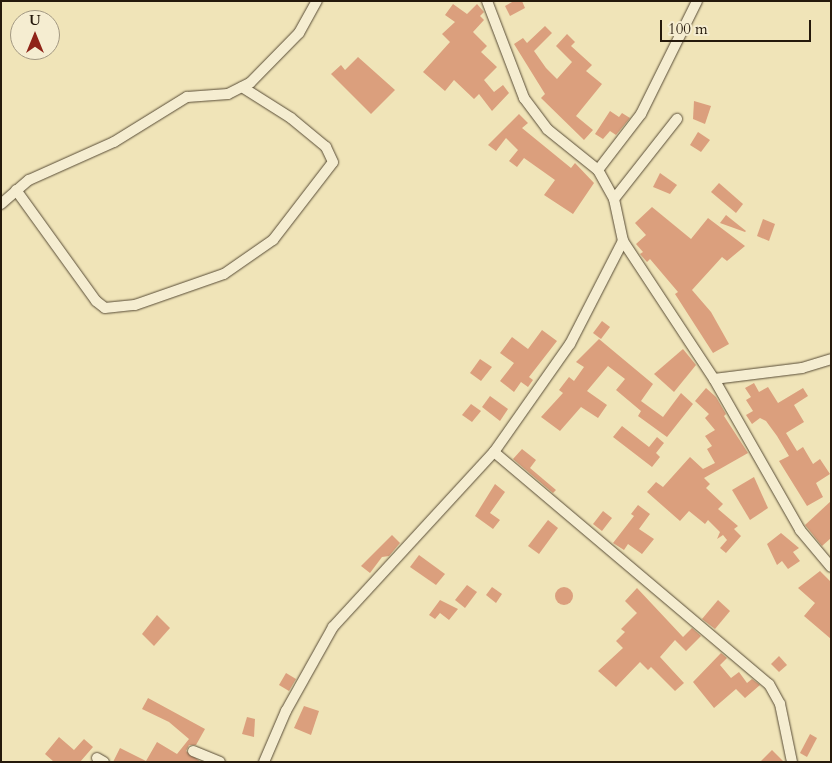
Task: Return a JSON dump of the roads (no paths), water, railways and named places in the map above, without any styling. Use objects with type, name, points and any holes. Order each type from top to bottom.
[{"type":"street","points":[[1,204],[29,180],[160,117],[187,97],[218,96],[242,87],[299,33],[317,1]]},
{"type":"street","points":[[487,1],[524,98],[547,129],[598,170],[614,199],[624,241],[714,379],[800,530],[831,567]]},
{"type":"street","points":[[598,170],[641,114],[697,1]]},
{"type":"street","points":[[16,190],[96,301],[105,308],[135,305],[224,274],[273,240],[333,162],[326,147],[291,118],[242,87]]},
{"type":"street","points":[[614,199],[677,119]]},
{"type":"street","points":[[264,762],[286,711],[332,627],[494,452],[570,344],[624,241]]},
{"type":"street","points":[[714,379],[802,368],[831,359]]},
{"type":"street","points":[[494,452],[769,684],[780,704],[784,739],[792,762]]},
{"type":"street","points":[[193,751],[220,762]]}]
